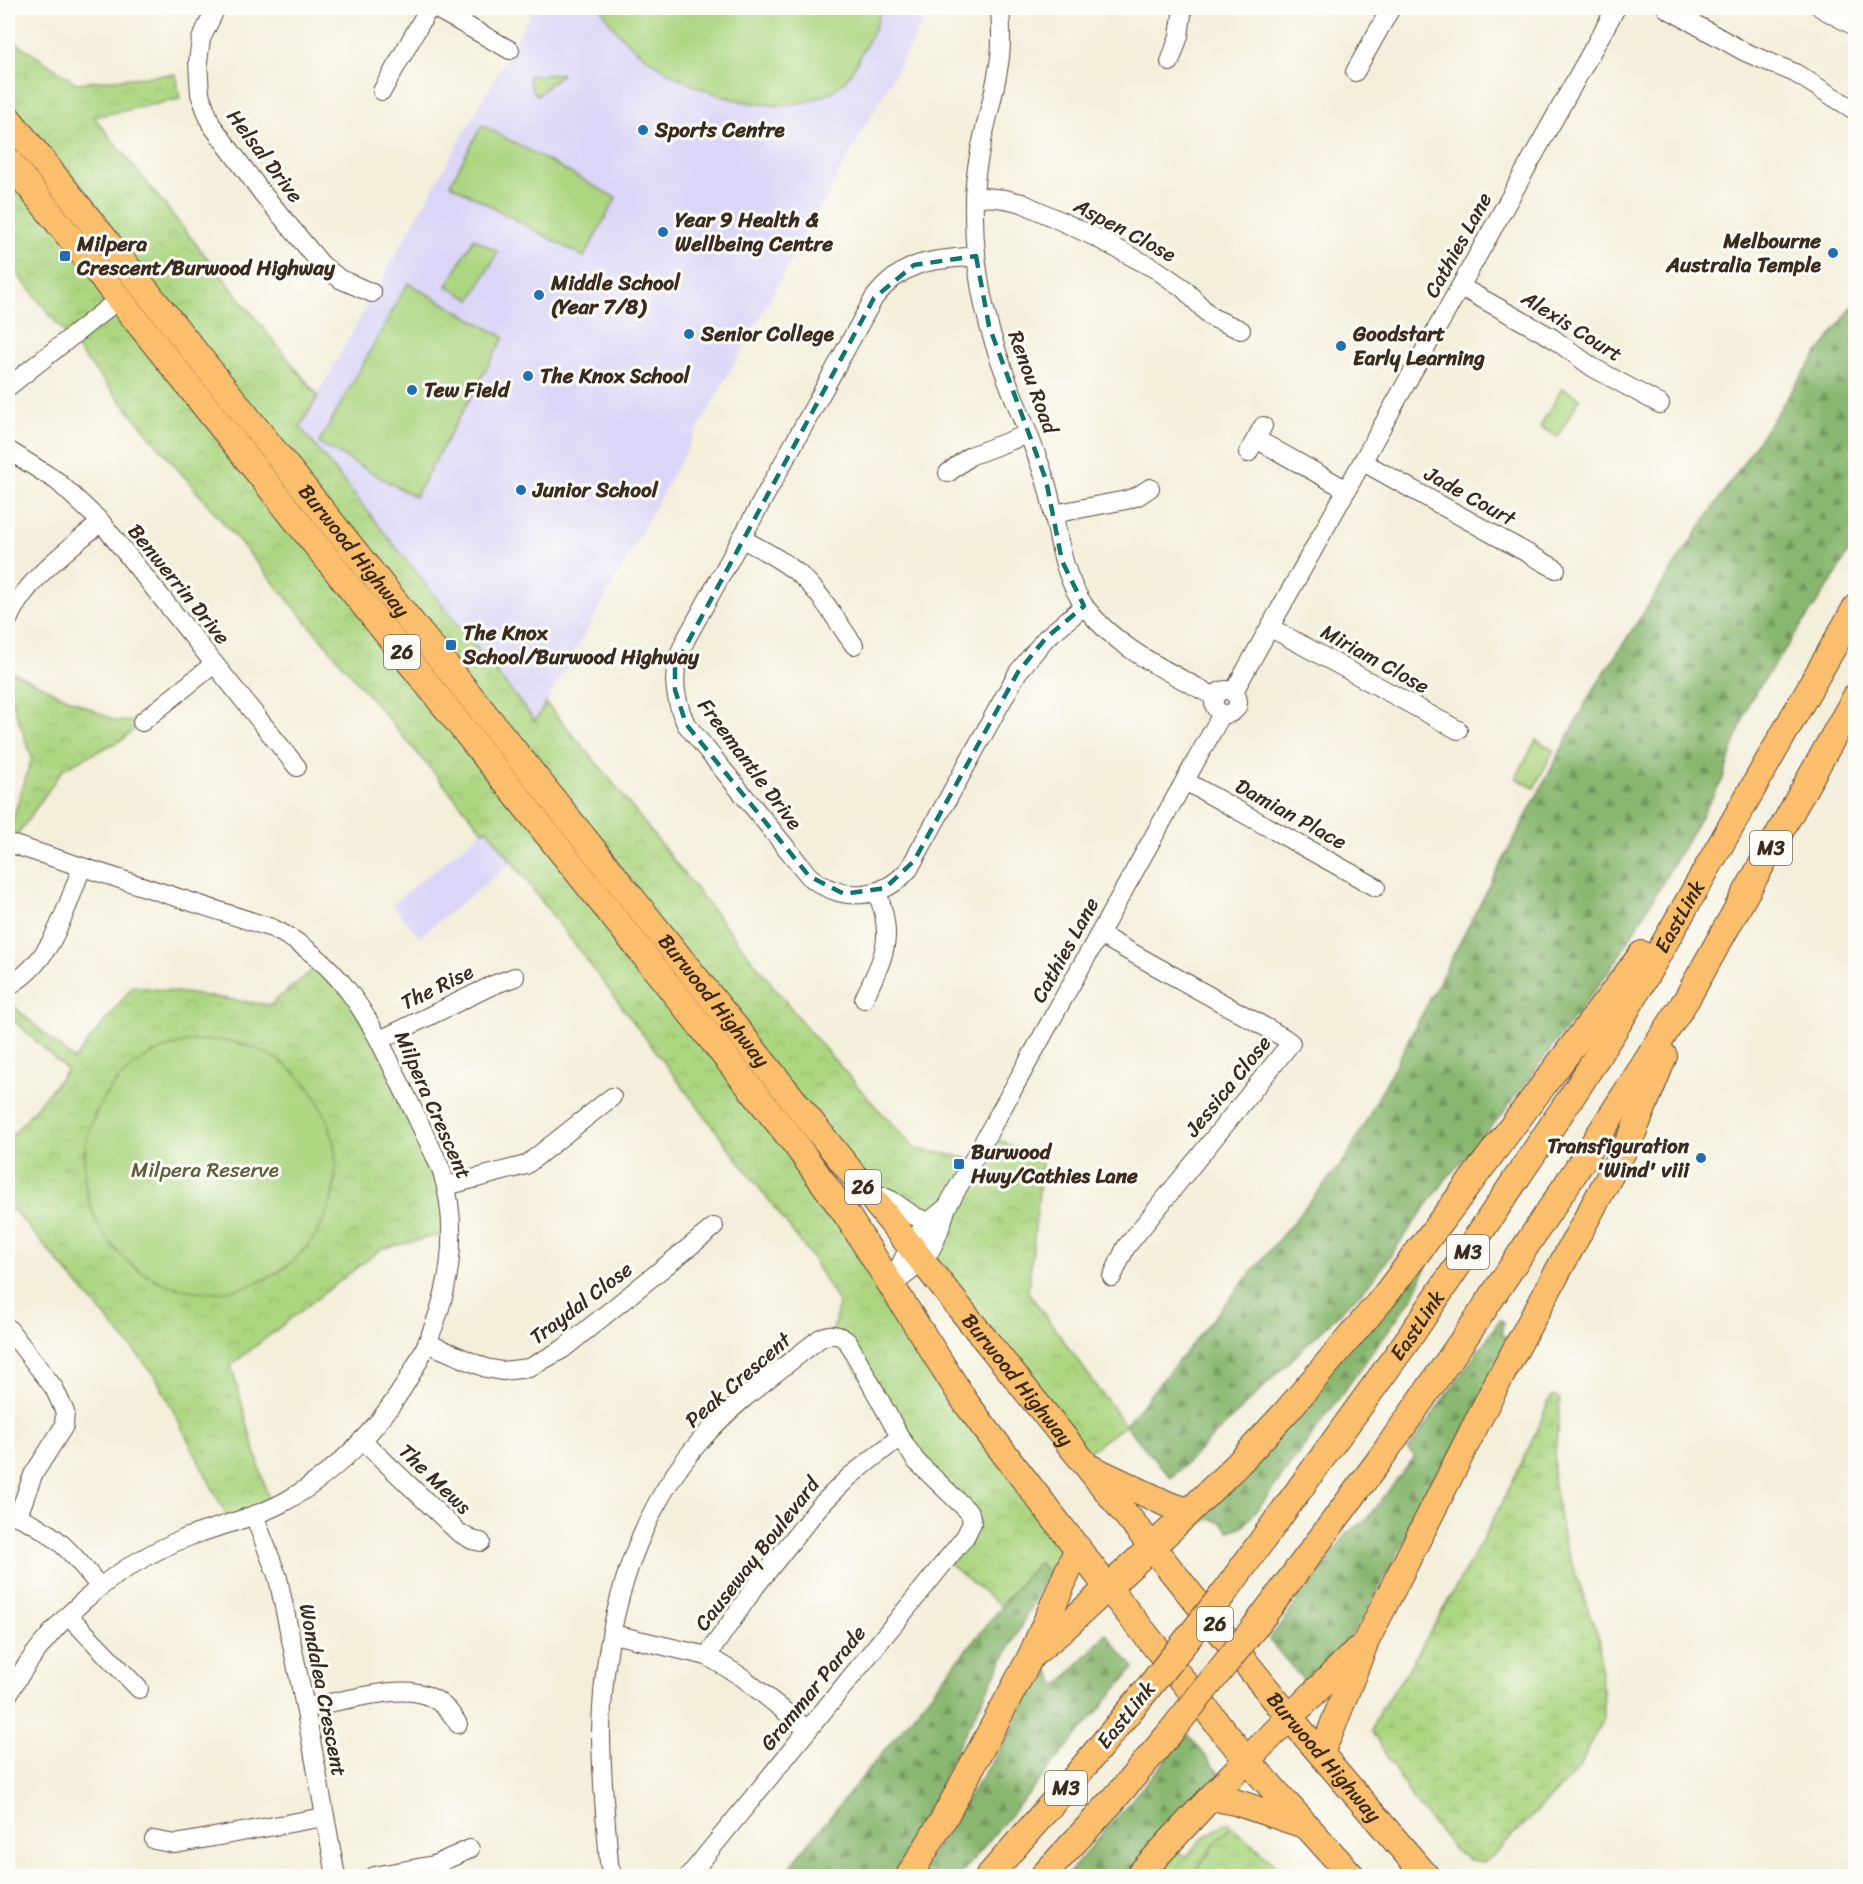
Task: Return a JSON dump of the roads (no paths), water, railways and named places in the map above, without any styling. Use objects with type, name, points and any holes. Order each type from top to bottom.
[{"type":"highway","name":"Burwood Highway","points":[[8,118],[1290,1718],[1426,1876]]},
{"type":"highway","name":"Burwood Highway","points":[[8,160],[796,1145],[848,1217],[966,1403],[1108,1588],[1247,1760],[1352,1876]]},
{"type":"highway","name":"EastLink","points":[[989,1876],[1076,1776],[1224,1593],[1324,1457],[1499,1207],[1624,1014],[1856,607]]},
{"type":"highway","name":"M3","points":[[1043,1876],[1116,1797],[1254,1628],[1378,1462],[1474,1324],[1580,1166],[1686,1000],[1856,696]]},
{"type":"highway","points":[[1031,1656],[1108,1588],[1189,1511],[1238,1464],[1286,1412],[1383,1298],[1638,960],[1690,896]]},
{"type":"highway","points":[[1320,1752],[1330,1733],[1366,1641],[1493,1391],[1633,1133],[1686,1000]]},
{"type":"highway","points":[[796,1145],[815,1125]]},
{"type":"highway","points":[[1089,1468],[1189,1511]]},
{"type":"highway","points":[[909,1876],[943,1820],[1031,1656],[1078,1548]]},
{"type":"highway","points":[[1138,1876],[1247,1760],[1366,1641]]},
{"type":"highway","points":[[1212,1797],[1305,1826]]},
{"type":"street","name":"Helsal Drive","points":[[216,8],[201,39],[198,62],[200,94],[211,124],[262,193],[314,256],[340,279],[372,293]]},
{"type":"street","points":[[382,91],[429,8]]},
{"type":"street","points":[[435,8],[510,50]]},
{"type":"street","name":"Renou Road","points":[[1000,8],[1000,56],[982,136],[974,196],[976,256],[989,326],[1046,480],[1062,561],[1084,606],[1099,624],[1120,642],[1219,705]]},
{"type":"street","points":[[1170,62],[1179,36],[1183,8]]},
{"type":"street","points":[[1355,72],[1391,8]]},
{"type":"street","name":"Cathies Lane","points":[[891,1286],[916,1252],[940,1231],[947,1207],[1185,781],[1223,691],[1233,693],[1271,628],[1616,8]]},
{"type":"street","points":[[1666,8],[1745,52],[1802,77],[1856,111]]},
{"type":"street","points":[[1821,8],[1856,27]]},
{"type":"street","name":"Aspen Close","points":[[974,196],[1005,198],[1022,203],[1094,236],[1168,277],[1183,288],[1211,317],[1241,330]]},
{"type":"street","name":"Freemantle Drive","points":[[976,256],[923,262],[900,273],[879,291],[869,306],[679,652],[674,679],[680,712],[686,724],[809,876],[825,888],[844,894],[866,895],[895,882],[909,869],[1012,682],[1046,638],[1084,606]]},
{"type":"street","name":"Alexis Court","points":[[1461,287],[1556,340],[1592,367],[1660,404]]},
{"type":"street","points":[[8,387],[119,299]]},
{"type":"street","points":[[948,473],[970,456],[1028,434]]},
{"type":"street","points":[[1256,439],[1347,490]]},
{"type":"street","name":"Benwerrin Drive","points":[[8,450],[57,481],[101,522],[297,767]]},
{"type":"street","name":"Jade Court","points":[[1363,462],[1556,569]]},
{"type":"street","points":[[1053,514],[1126,500],[1150,488]]},
{"type":"street","points":[[8,620],[15,603],[28,586],[101,522]]},
{"type":"street","points":[[741,538],[775,557],[802,576],[823,600],[854,645]]},
{"type":"street","name":"Miriam Close","points":[[1271,628],[1458,730]]},
{"type":"street","points":[[142,722],[214,664]]},
{"type":"street","name":"Damian Place","points":[[1185,781],[1376,887]]},
{"type":"street","name":"Milpera Crescent","points":[[8,843],[272,928],[290,937],[316,957],[342,983],[369,1018],[436,1159],[446,1186],[451,1223],[449,1257],[441,1300],[427,1343],[403,1389],[379,1422],[332,1468],[286,1501],[161,1549],[137,1561],[99,1586],[68,1615],[28,1660],[8,1695]]},
{"type":"street","points":[[8,986],[28,973],[45,952],[57,930],[82,867]]},
{"type":"street","points":[[864,999],[887,943],[887,924],[877,892]]},
{"type":"street","name":"Jessica Close","points":[[1100,935],[1291,1043],[1126,1247],[1112,1277]]},
{"type":"street","name":"The Rise","points":[[380,1040],[493,985],[515,977]]},
{"type":"street","points":[[446,1186],[526,1165],[612,1097]]},
{"type":"street","points":[[864,1188],[891,1200],[914,1216],[928,1222]]},
{"type":"street","name":"Cathies Lane","points":[[916,1252],[928,1222],[947,1207]]},
{"type":"street","name":"Traydal Close","points":[[427,1343],[486,1368],[502,1371],[529,1368],[563,1349],[714,1227]]},
{"type":"street","points":[[8,1328],[54,1388],[65,1412],[64,1426],[33,1474],[13,1515],[45,1530],[67,1546],[99,1586]]},
{"type":"street","name":"Peak Crescent","points":[[613,1876],[609,1864],[601,1734],[607,1664],[622,1591],[641,1536],[657,1503],[681,1465],[722,1419],[819,1339],[835,1334],[848,1342],[900,1437],[920,1465],[967,1509],[972,1518],[971,1528]]},
{"type":"street","name":"Causeway Boulevard","points":[[707,1656],[755,1587],[818,1508],[849,1477],[900,1437]]},
{"type":"street","name":"The Mews","points":[[362,1440],[458,1532],[481,1542]]},
{"type":"street","name":"Wondalea Crescent","points":[[254,1515],[278,1578],[305,1707],[336,1876]]},
{"type":"street","name":"Grammar Parade","points":[[689,1876],[971,1528]]},
{"type":"street","points":[[68,1615],[139,1689]]},
{"type":"street","points":[[613,1634],[707,1656],[742,1677],[808,1730]]},
{"type":"street","points":[[305,1707],[391,1691],[415,1692],[429,1696],[445,1705],[458,1724]]},
{"type":"street","points":[[154,1840],[175,1844],[324,1817]]},
{"type":"street","points":[[374,1876],[434,1865],[470,1850]]},
{"type":"place","name":"Sports Centre","points":[[643,130]]},
{"type":"place","name":"Year 9 Health & Wellbeing Centre","points":[[663,232]]},
{"type":"place","name":"Melbourne Australia Temple","points":[[1833,253]]},
{"type":"place","name":"Milpera Crescent/Burwood Highway","points":[[65,256]]},
{"type":"place","name":"Middle School (Year 7/8)","points":[[539,295]]},
{"type":"place","name":"Senior College","points":[[689,334]]},
{"type":"place","name":"Goodstart Early Learning","points":[[1341,346]]},
{"type":"place","name":"The Knox School","points":[[528,376]]},
{"type":"place","name":"Tew Field","points":[[412,390]]},
{"type":"place","name":"Junior School","points":[[521,490]]},
{"type":"place","name":"The Knox School/Burwood Highway","points":[[451,645]]},
{"type":"place","name":"Transfiguration 'Wind' viii","points":[[1701,1158]]},
{"type":"place","name":"Burwood Hwy/Cathies Lane","points":[[959,1164]]},
{"type":"park label","name":"Milpera Reserve","points":[[205,1170]]}]
